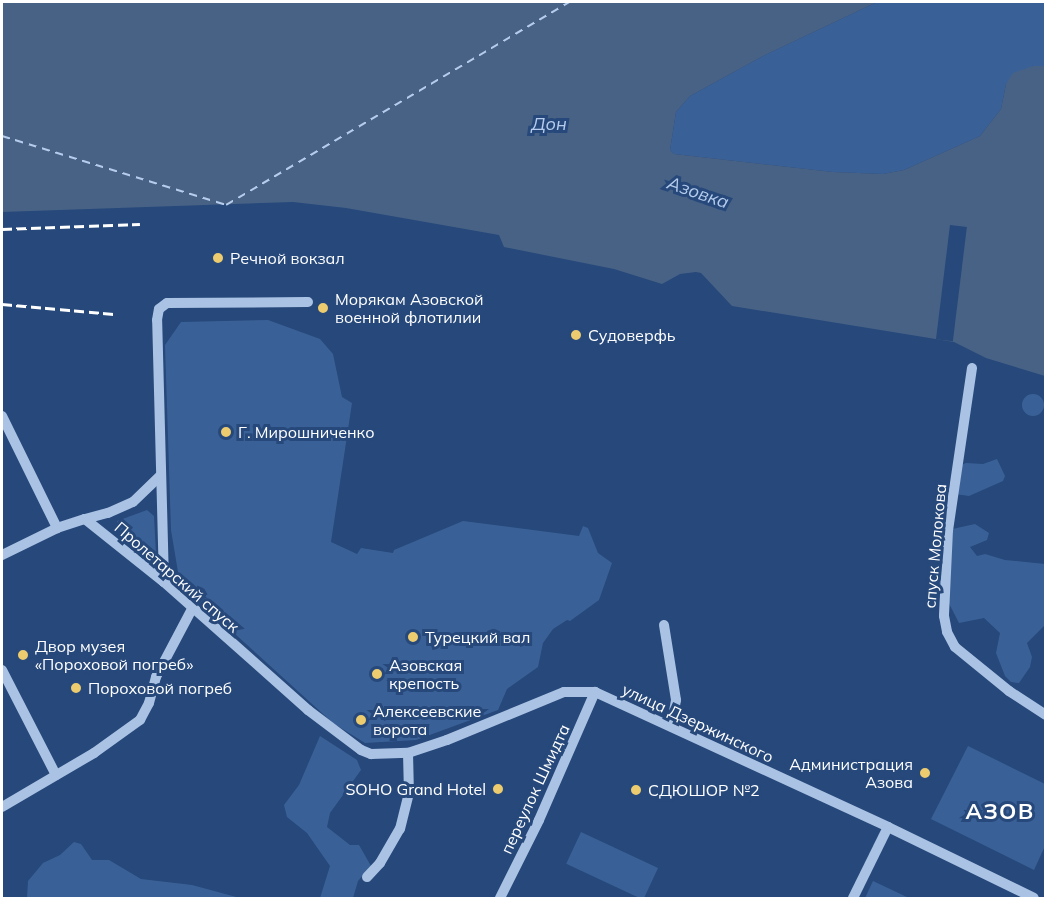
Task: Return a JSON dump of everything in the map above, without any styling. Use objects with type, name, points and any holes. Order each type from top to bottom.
[{"type":"street","points":[[164,582],[157,320],[159,309],[167,303],[308,302]]},
{"type":"street","name":"спуск Молокова","points":[[972,368],[948,530],[944,616],[947,632],[955,647],[1009,691],[1046,715]]},
{"type":"street","points":[[2,416],[57,528]]},
{"type":"street","points":[[2,555],[57,528],[108,513],[133,502],[160,476]]},
{"type":"street","name":"Пролетарский спуск","points":[[85,519],[164,582],[308,710],[361,750],[371,754]]},
{"type":"street","points":[[2,807],[94,753],[140,720],[149,703],[156,677],[192,609]]},
{"type":"street","points":[[664,624],[676,700],[671,727]]},
{"type":"street","points":[[2,670],[56,775]]},
{"type":"street","name":"улица Дзержинского","points":[[371,754],[408,753],[447,740],[564,692],[595,692],[888,827],[1034,898]]},
{"type":"street","name":"переулок Шмидта","points":[[500,898],[539,820],[595,692]]},
{"type":"street","points":[[367,878],[380,863],[400,829],[409,794],[408,753]]},
{"type":"street","points":[[853,898],[888,827]]},
{"type":"shaded area","points":[[877,2],[1045,2],[1045,66],[1033,66],[1006,84],[1001,109],[980,136],[904,170],[883,174],[833,172],[674,154],[670,150],[676,112],[690,96],[765,55]]},
{"type":"shaded area","points":[[268,320],[320,339],[333,354],[342,397],[352,403],[331,542],[357,554],[361,548],[393,553],[394,550],[463,521],[579,536],[583,526],[588,528],[598,553],[612,563],[599,600],[570,621],[567,620],[553,629],[543,643],[538,667],[507,689],[498,710],[416,740],[365,743],[333,723],[180,584],[171,530],[165,345],[181,322]]},
{"type":"shaded area","points":[[1033,394],[1041,397],[1044,405],[1041,413],[1033,416],[1025,413],[1022,405],[1025,397]]},
{"type":"shaded area","points":[[997,459],[1005,476],[1003,481],[969,496],[955,494],[954,468],[966,463],[983,464]]},
{"type":"shaded area","points":[[147,510],[154,516],[156,554],[150,555],[117,528],[117,521]]},
{"type":"shaded area","points":[[975,524],[989,533],[987,540],[970,547],[977,556],[985,554],[1005,560],[1045,564],[1045,625],[1027,643],[1032,657],[1030,667],[1019,683],[1011,682],[1005,676],[996,653],[1000,633],[984,618],[959,623],[939,584],[939,562],[948,530]]},
{"type":"shaded area","points":[[320,736],[357,760],[361,770],[330,813],[327,827],[350,845],[359,845],[371,866],[358,881],[353,898],[320,898],[330,866],[307,833],[287,817],[284,805],[299,785]]},
{"type":"shaded area","points":[[968,746],[1045,784],[1045,846],[1034,870],[931,819]]},
{"type":"shaded area","points":[[581,832],[658,868],[644,898],[640,898],[566,864]]},
{"type":"shaded area","points":[[74,842],[81,844],[92,860],[109,860],[141,879],[192,885],[240,898],[27,898],[28,881],[43,863],[60,855]]},
{"type":"shaded area","points":[[873,881],[909,898],[865,898]]},
{"type":"water","name":"Дон","points":[[2,2],[877,2],[765,55],[690,96],[676,112],[670,150],[674,154],[833,172],[883,174],[904,170],[980,136],[1001,109],[1006,84],[1013,73],[1033,66],[1045,66],[1045,376],[986,358],[954,342],[732,306],[701,273],[680,274],[662,284],[614,269],[504,247],[499,235],[346,208],[293,202],[2,212]]},
{"type":"pier","points":[[950,225],[967,227],[953,341],[936,339]]},
{"type":"ferry route","points":[[2,136],[226,205],[569,2]]},
{"type":"railway","points":[[2,229],[140,224]]},
{"type":"railway","points":[[2,304],[114,314]]},
{"type":"place","name":"Речной вокзал","points":[[218,258]]},
{"type":"place","name":"Морякам Азовской военной флотилии","points":[[323,308]]},
{"type":"place","name":"Судоверфь","points":[[576,335]]},
{"type":"place","name":"Г. Мирошниченко","points":[[226,432]]},
{"type":"place","name":"Турецкий вал","points":[[413,637]]},
{"type":"place","name":"Двор музея «Пороховой погреб»","points":[[23,655]]},
{"type":"place","name":"Азовская крепость","points":[[377,674]]},
{"type":"place","name":"Пороховой погреб","points":[[76,688]]},
{"type":"place","name":"Алексеевские ворота","points":[[361,720]]},
{"type":"place","name":"Администрация Азова","points":[[925,773]]},
{"type":"place","name":"SOHO Grand Hotel","points":[[498,789]]},
{"type":"place","name":"СДЮШОР №2","points":[[636,790]]},
{"type":"district","name":"АЗОВ","points":[[1000,812]]},
{"type":"water label","name":"Азовка","points":[[698,193]]}]
